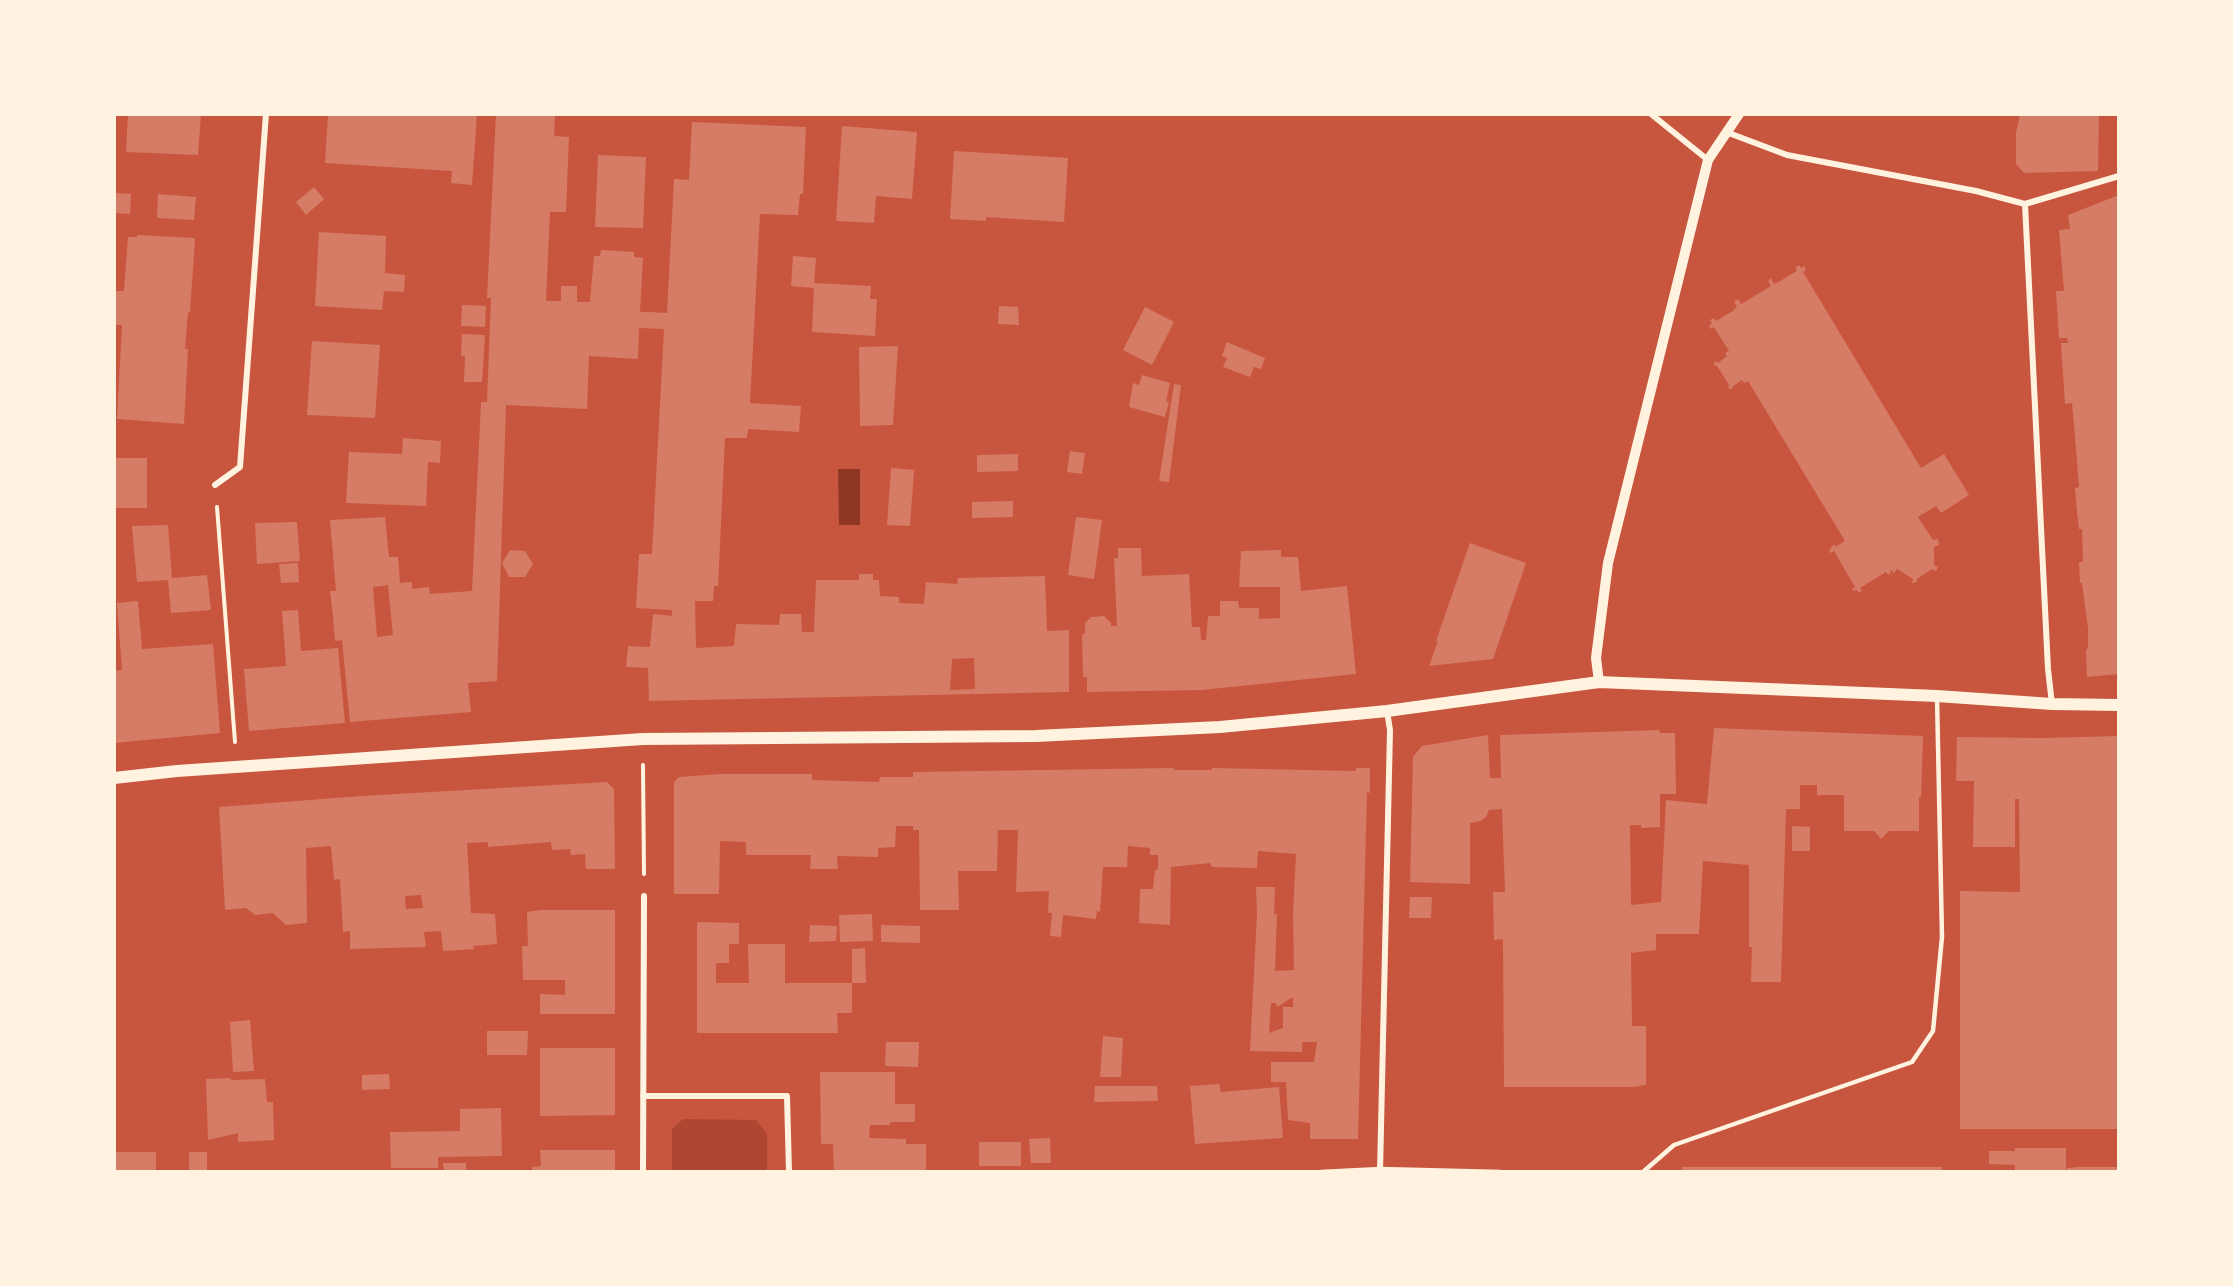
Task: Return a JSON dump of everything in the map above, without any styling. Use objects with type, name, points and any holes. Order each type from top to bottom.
[{"type":"main road","points":[[114,778],[237,767],[643,739],[1036,736],[1220,727],[1387,711],[1599,682],[1937,696],[2052,704],[2119,705]]},
{"type":"street","points":[[215,485],[240,467],[266,114]]},
{"type":"street","points":[[1651,114],[1708,160]]},
{"type":"street","points":[[1599,682],[1596,658],[1608,563],[1708,160],[1740,114]]},
{"type":"street","points":[[1726,132],[1787,155],[1976,191],[2025,204],[2119,176]]},
{"type":"street","points":[[2025,204],[2048,669],[2052,704]]},
{"type":"street","points":[[1380,1170],[1389,742],[1387,711]]},
{"type":"street","points":[[643,1172],[644,896]]},
{"type":"street","points":[[643,1096],[787,1096],[789,1172]]},
{"type":"lane","points":[[1643,1172],[1674,1145],[1912,1062],[1934,1031],[1942,937],[1937,696]]},
{"type":"lane","points":[[1321,1172],[1380,1170],[1501,1172]]},
{"type":"path","points":[[215,485],[237,767]]},
{"type":"path","points":[[643,739],[644,896]]},
{"type":"shaded area","points":[[838,469],[860,469],[860,525],[839,525]]},
{"type":"shaded area","points":[[683,1119],[756,1120],[767,1134],[767,1172],[672,1172],[672,1129]]},
{"type":"building","points":[[128,114],[201,114],[198,155],[126,152]]},
{"type":"building","points":[[328,114],[477,114],[472,185],[451,183],[452,171],[325,163]]},
{"type":"building","points":[[496,114],[555,114],[554,136],[569,137],[566,212],[550,212],[546,301],[561,301],[561,286],[577,286],[577,302],[590,302],[594,256],[600,256],[601,250],[634,252],[634,257],[643,258],[640,312],[667,313],[674,179],[689,180],[692,122],[806,127],[803,194],[800,194],[798,215],[760,214],[750,403],[801,406],[799,432],[748,429],[747,438],[725,438],[718,586],[714,586],[713,601],[695,601],[696,648],[734,646],[736,624],[779,625],[780,614],[801,614],[802,632],[814,632],[816,580],[859,580],[859,574],[873,574],[873,580],[879,580],[880,596],[899,597],[899,603],[924,604],[926,582],[957,584],[958,578],[1045,576],[1047,631],[1069,630],[1069,692],[649,701],[648,668],[626,667],[628,646],[650,647],[653,614],[672,616],[672,610],[636,608],[639,554],[652,554],[664,329],[639,328],[638,359],[589,356],[587,409],[506,405],[497,681],[468,683],[471,712],[350,722],[342,640],[335,641],[330,591],[336,591],[330,520],[385,517],[389,557],[398,557],[400,583],[412,582],[412,589],[429,587],[430,594],[472,591],[481,402],[487,402],[491,298],[487,298]],"holes":[[[388,585],[393,635],[377,637],[373,587]],[[974,658],[975,689],[950,690],[952,659]]]},
{"type":"building","points":[[2020,114],[2099,114],[2098,171],[2024,173],[2016,164],[2016,133]]},
{"type":"building","points":[[842,126],[917,132],[912,199],[876,196],[874,223],[836,221]]},
{"type":"building","points":[[954,151],[1068,158],[1064,222],[986,217],[986,221],[950,219]]},
{"type":"building","points":[[598,155],[646,157],[643,228],[595,227]]},
{"type":"building","points":[[314,187],[324,199],[306,215],[296,202]]},
{"type":"building","points":[[114,193],[131,194],[130,214],[114,213]]},
{"type":"building","points":[[158,194],[196,197],[194,220],[157,218]]},
{"type":"building","points":[[2119,195],[2119,674],[2087,677],[2088,628],[2082,583],[2080,583],[2079,562],[2083,562],[2082,529],[2079,529],[2075,488],[2079,487],[2072,403],[2065,404],[2061,343],[2068,343],[2067,338],[2059,338],[2056,291],[2064,291],[2059,230],[2070,229],[2068,215]]},
{"type":"building","points":[[319,232],[386,236],[385,273],[405,275],[404,292],[384,291],[382,310],[315,306]]},
{"type":"building","points":[[137,235],[195,238],[185,349],[188,349],[184,424],[117,419],[122,325],[114,325],[114,291],[124,291],[128,237],[137,237]]},
{"type":"building","points":[[793,256],[816,258],[814,283],[871,286],[870,299],[877,299],[875,336],[812,332],[814,288],[791,286]]},
{"type":"building","points":[[1799,265],[1801,268],[1804,266],[1806,270],[1803,272],[1921,468],[1944,454],[1969,495],[1941,513],[1936,506],[1918,517],[1933,540],[1938,539],[1939,545],[1934,547],[1934,565],[1938,567],[1936,571],[1932,569],[1917,579],[1917,582],[1912,583],[1913,579],[1897,569],[1894,573],[1890,569],[1891,573],[1888,575],[1886,572],[1860,588],[1862,591],[1858,593],[1857,590],[1852,589],[1855,587],[1834,551],[1831,553],[1829,551],[1834,544],[1835,547],[1845,541],[1748,381],[1744,383],[1742,380],[1732,389],[1728,388],[1729,385],[1714,365],[1715,361],[1718,363],[1727,356],[1725,353],[1729,351],[1714,327],[1711,329],[1709,326],[1712,323],[1710,320],[1714,318],[1716,321],[1733,311],[1737,306],[1734,302],[1738,299],[1741,304],[1771,286],[1768,281],[1771,278],[1774,284],[1797,271],[1795,268]]},
{"type":"building","points":[[462,305],[486,306],[485,327],[461,326]]},
{"type":"building","points":[[999,306],[1018,307],[1019,325],[998,324]]},
{"type":"building","points":[[1145,307],[1174,322],[1152,365],[1123,350]]},
{"type":"building","points":[[462,334],[485,335],[482,382],[464,382],[465,356],[461,356]]},
{"type":"building","points":[[312,341],[380,345],[375,418],[307,415]]},
{"type":"building","points":[[1227,342],[1265,358],[1261,369],[1254,367],[1250,377],[1223,367],[1227,358],[1222,356]]},
{"type":"building","points":[[898,346],[893,425],[860,426],[859,347]]},
{"type":"building","points":[[1142,375],[1170,383],[1165,417],[1129,407],[1133,383],[1139,385]]},
{"type":"building","points":[[1174,384],[1181,385],[1169,482],[1159,481]]},
{"type":"building","points":[[403,438],[441,441],[440,463],[428,462],[426,506],[346,503],[349,452],[402,454]]},
{"type":"building","points":[[1070,451],[1085,453],[1082,474],[1067,472]]},
{"type":"building","points":[[1018,454],[1018,471],[977,472],[977,455]]},
{"type":"building","points":[[114,458],[147,458],[147,508],[114,508]]},
{"type":"building","points":[[891,468],[914,470],[910,526],[887,525]]},
{"type":"building","points":[[1013,501],[1013,517],[972,518],[972,502]]},
{"type":"building","points":[[1076,517],[1102,520],[1094,579],[1068,575]]},
{"type":"building","points":[[297,522],[300,561],[257,564],[255,523]]},
{"type":"building","points":[[168,525],[172,578],[207,575],[211,610],[171,613],[168,580],[137,582],[132,526]]},
{"type":"building","points":[[1470,543],[1526,563],[1493,659],[1429,666],[1438,641],[1436,641]]},
{"type":"building","points":[[1118,548],[1141,548],[1142,576],[1189,574],[1192,627],[1200,627],[1201,640],[1206,640],[1208,616],[1220,616],[1220,601],[1238,601],[1239,608],[1259,608],[1259,619],[1280,618],[1280,587],[1239,587],[1241,551],[1281,550],[1281,557],[1298,557],[1301,591],[1347,586],[1356,674],[1202,690],[1087,692],[1087,677],[1083,677],[1082,634],[1085,634],[1085,623],[1091,617],[1104,616],[1111,626],[1117,626],[1114,558],[1118,558]]},
{"type":"building","points":[[510,550],[525,551],[533,564],[525,577],[509,577],[502,563]]},
{"type":"building","points":[[298,563],[299,582],[281,583],[279,564]]},
{"type":"building","points":[[138,601],[142,649],[213,644],[220,733],[114,743],[114,671],[122,670],[117,603]]},
{"type":"building","points":[[298,610],[301,651],[338,648],[345,723],[249,731],[244,669],[286,666],[282,611]]},
{"type":"building","points":[[1714,728],[1923,736],[1919,831],[1889,831],[1881,839],[1874,831],[1844,831],[1844,795],[1817,795],[1817,785],[1800,785],[1800,809],[1786,809],[1781,982],[1751,982],[1749,865],[1703,861],[1699,934],[1656,934],[1656,950],[1631,953],[1632,1026],[1646,1026],[1646,1085],[1633,1087],[1504,1087],[1503,939],[1494,940],[1493,892],[1505,892],[1502,809],[1489,810],[1481,821],[1470,823],[1470,884],[1410,882],[1413,757],[1422,746],[1488,735],[1490,778],[1501,778],[1500,735],[1659,730],[1660,733],[1675,733],[1676,794],[1660,794],[1660,827],[1641,828],[1641,825],[1630,825],[1631,905],[1661,902],[1666,800],[1707,804]]},
{"type":"building","points":[[2119,736],[2119,1129],[1960,1129],[1960,891],[2020,892],[2019,799],[2015,799],[2015,847],[1973,847],[1974,781],[1956,781],[1957,737]]},
{"type":"building","points":[[1174,768],[1174,770],[1212,770],[1212,768],[1355,771],[1357,768],[1370,768],[1370,793],[1367,792],[1358,1139],[1310,1139],[1310,1123],[1288,1120],[1286,1082],[1271,1082],[1271,1062],[1314,1062],[1317,1042],[1302,1042],[1302,1052],[1250,1051],[1257,913],[1256,887],[1275,887],[1274,914],[1277,914],[1275,971],[1294,970],[1293,914],[1296,854],[1258,851],[1257,868],[1212,867],[1210,863],[1171,867],[1170,925],[1139,923],[1140,889],[1153,889],[1155,870],[1158,870],[1158,855],[1150,855],[1150,848],[1128,846],[1127,867],[1103,867],[1100,912],[1097,911],[1096,919],[1063,915],[1061,937],[1050,936],[1052,913],[1048,913],[1049,891],[1016,892],[1018,830],[998,830],[997,871],[958,871],[959,910],[920,910],[919,830],[913,830],[913,826],[896,826],[895,847],[878,848],[878,857],[837,856],[838,869],[810,869],[811,855],[746,855],[746,842],[720,841],[719,894],[674,894],[674,782],[679,777],[720,774],[812,774],[812,780],[879,782],[880,777],[913,777],[913,772]],"holes":[[[1293,997],[1293,1007],[1283,1007],[1283,1028],[1269,1033],[1271,1003],[1276,1003],[1277,1007]]]},
{"type":"building","points":[[607,782],[614,789],[615,869],[586,869],[585,854],[571,855],[570,849],[552,850],[551,842],[488,847],[488,842],[467,843],[471,913],[495,914],[497,944],[473,946],[474,949],[443,951],[441,931],[424,932],[426,947],[350,949],[350,931],[343,932],[340,879],[334,880],[331,846],[306,848],[307,923],[286,925],[273,913],[255,915],[246,908],[225,910],[219,807],[361,796]],"holes":[[[421,895],[423,908],[406,909],[405,896]]]},
{"type":"building","points":[[1792,826],[1810,827],[1810,851],[1792,851]]},
{"type":"building","points":[[1410,897],[1432,897],[1431,918],[1409,918]]},
{"type":"building","points":[[615,910],[615,1014],[540,1014],[540,994],[565,995],[565,980],[523,980],[522,946],[528,946],[527,912]]},
{"type":"building","points":[[872,914],[873,941],[840,942],[839,915]]},
{"type":"building","points":[[697,922],[739,923],[739,944],[729,944],[729,963],[716,963],[716,983],[749,983],[748,944],[785,944],[785,983],[852,983],[852,1013],[837,1013],[838,1033],[697,1033]]},
{"type":"building","points":[[810,925],[837,926],[836,941],[809,942]]},
{"type":"building","points":[[881,925],[920,926],[920,943],[881,942]]},
{"type":"building","points":[[865,948],[866,983],[852,983],[852,949]]},
{"type":"building","points":[[250,1020],[254,1071],[233,1072],[230,1022]]},
{"type":"building","points":[[487,1031],[528,1031],[527,1055],[487,1055]]},
{"type":"building","points":[[1103,1036],[1123,1038],[1121,1077],[1100,1077]]},
{"type":"building","points":[[886,1042],[919,1042],[918,1067],[885,1066]]},
{"type":"building","points":[[540,1048],[615,1048],[615,1115],[540,1116]]},
{"type":"building","points":[[820,1072],[895,1072],[895,1104],[915,1104],[915,1122],[870,1125],[869,1138],[906,1139],[906,1144],[926,1144],[926,1172],[834,1172],[833,1144],[821,1144]]},
{"type":"building","points":[[389,1074],[390,1089],[362,1090],[362,1075]]},
{"type":"building","points":[[230,1078],[231,1080],[265,1079],[267,1102],[273,1102],[274,1140],[238,1142],[238,1133],[208,1140],[206,1079]]},
{"type":"building","points":[[1219,1084],[1221,1092],[1279,1087],[1283,1138],[1195,1144],[1190,1086]]},
{"type":"building","points":[[1095,1086],[1157,1086],[1158,1101],[1094,1102]]},
{"type":"building","points":[[501,1108],[502,1156],[438,1157],[438,1168],[391,1168],[390,1132],[460,1131],[460,1109]]},
{"type":"building","points":[[1050,1138],[1051,1163],[1031,1163],[1029,1139]]},
{"type":"building","points":[[979,1142],[1021,1142],[1021,1166],[979,1166]]},
{"type":"building","points":[[2015,1148],[2066,1148],[2066,1171],[2015,1170],[2015,1165],[1989,1164],[1989,1151],[2015,1151]]},
{"type":"building","points":[[540,1150],[615,1150],[615,1172],[532,1172],[532,1167],[541,1166]]},
{"type":"building","points":[[114,1152],[156,1152],[156,1172],[114,1172]]},
{"type":"building","points":[[189,1152],[207,1152],[207,1170],[189,1171]]},
{"type":"building","points":[[443,1163],[466,1163],[466,1172],[444,1172]]},
{"type":"building","points":[[1682,1167],[1942,1167],[1942,1172],[1682,1172]]},
{"type":"building","points":[[2119,1167],[2119,1172],[2067,1172],[2067,1168]]}]
